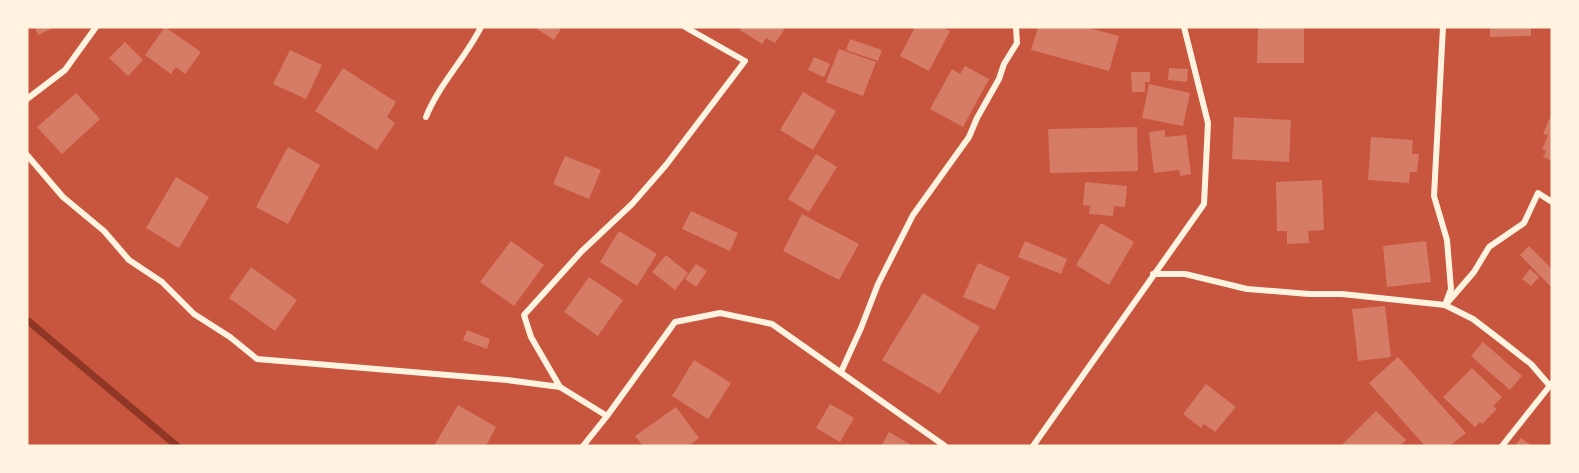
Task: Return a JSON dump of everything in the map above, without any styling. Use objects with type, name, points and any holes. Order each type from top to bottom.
[{"type":"street","points":[[27,99],[65,70],[96,27]]},
{"type":"street","points":[[426,117],[434,97],[470,49],[481,27]]},
{"type":"street","points":[[560,387],[531,338],[524,315],[582,251],[632,204],[666,165],[745,61],[685,27]]},
{"type":"street","points":[[841,372],[878,284],[913,215],[969,137],[999,80],[1004,64],[1017,43],[1016,27]]},
{"type":"street","points":[[1033,446],[1204,204],[1208,123],[1185,27]]},
{"type":"street","points":[[1443,27],[1434,196],[1447,240],[1451,289],[1445,305]]},
{"type":"street","points":[[27,155],[63,197],[104,231],[129,260],[162,282],[194,314],[230,337],[257,359],[496,379],[560,387],[607,416]]},
{"type":"street","points":[[1445,305],[1474,272],[1489,247],[1524,223],[1538,193],[1552,202]]},
{"type":"street","points":[[1153,274],[1185,274],[1247,290],[1342,294],[1445,305],[1473,319],[1531,364],[1551,384],[1502,446]]},
{"type":"street","points":[[583,446],[675,322],[720,313],[772,324],[945,446]]},
{"type":"building","points":[[35,27],[55,27],[38,35]]},
{"type":"building","points":[[165,27],[201,52],[185,74],[176,67],[171,74],[145,55]]},
{"type":"building","points":[[534,27],[562,27],[554,40]]},
{"type":"building","points":[[741,27],[786,27],[775,43],[766,38],[762,44],[740,30]]},
{"type":"building","points":[[915,27],[942,27],[950,31],[929,71],[900,56]]},
{"type":"building","points":[[1038,27],[1085,27],[1119,36],[1109,71],[1031,50]]},
{"type":"building","points":[[1258,27],[1304,27],[1304,63],[1257,63]]},
{"type":"building","points":[[1490,27],[1531,27],[1531,36],[1490,37]]},
{"type":"building","points":[[850,39],[882,50],[878,61],[846,50]]},
{"type":"building","points":[[125,42],[143,60],[128,76],[109,58]]},
{"type":"building","points":[[839,49],[876,62],[863,96],[826,82]]},
{"type":"building","points":[[290,50],[322,65],[306,99],[273,84]]},
{"type":"building","points":[[814,57],[830,64],[824,77],[808,70]]},
{"type":"building","points":[[965,66],[989,79],[963,127],[930,109],[952,69],[960,74]]},
{"type":"building","points":[[343,68],[396,102],[387,117],[395,123],[377,150],[315,111]]},
{"type":"building","points":[[1169,68],[1188,69],[1187,82],[1168,80]]},
{"type":"building","points":[[1131,72],[1150,72],[1150,82],[1145,82],[1145,92],[1132,92]]},
{"type":"building","points":[[1149,84],[1190,93],[1183,126],[1142,118]]},
{"type":"building","points":[[803,92],[836,111],[813,150],[780,130]]},
{"type":"building","points":[[76,93],[100,119],[62,154],[37,127]]},
{"type":"building","points":[[1552,113],[1552,161],[1543,157],[1546,151],[1542,149],[1548,135],[1543,134]]},
{"type":"building","points":[[1234,117],[1291,120],[1289,162],[1232,159]]},
{"type":"building","points":[[1137,127],[1138,171],[1050,173],[1048,129]]},
{"type":"building","points":[[1165,130],[1165,137],[1186,135],[1191,174],[1180,176],[1179,170],[1154,173],[1149,132]]},
{"type":"building","points":[[1371,137],[1413,140],[1412,154],[1419,154],[1417,172],[1410,172],[1409,183],[1368,180]]},
{"type":"building","points":[[288,147],[320,165],[288,224],[256,207]]},
{"type":"building","points":[[816,154],[837,167],[809,212],[788,199]]},
{"type":"building","points":[[565,156],[601,170],[589,199],[553,184]]},
{"type":"building","points":[[176,177],[209,197],[179,248],[146,228]]},
{"type":"building","points":[[1322,180],[1324,230],[1308,231],[1309,243],[1287,244],[1287,231],[1277,231],[1276,182]]},
{"type":"building","points":[[1085,182],[1127,186],[1125,207],[1114,206],[1113,216],[1089,214],[1090,206],[1083,205]]},
{"type":"building","points":[[691,211],[738,233],[730,251],[682,229]]},
{"type":"building","points":[[802,214],[859,244],[839,280],[783,251]]},
{"type":"building","points":[[1101,223],[1134,242],[1109,285],[1076,265]]},
{"type":"building","points":[[619,231],[657,254],[637,286],[600,262]]},
{"type":"building","points":[[511,241],[544,265],[514,306],[480,282]]},
{"type":"building","points":[[1025,241],[1067,259],[1061,274],[1018,257]]},
{"type":"building","points":[[1426,241],[1431,282],[1387,287],[1383,246]]},
{"type":"building","points":[[1529,246],[1552,269],[1550,286],[1520,255]]},
{"type":"building","points":[[666,255],[688,273],[675,290],[652,272]]},
{"type":"building","points":[[978,263],[1010,277],[995,310],[963,297]]},
{"type":"building","points":[[696,264],[707,271],[696,287],[685,279]]},
{"type":"building","points":[[251,267],[297,300],[275,331],[229,298]]},
{"type":"building","points":[[1530,269],[1539,277],[1531,286],[1522,279]]},
{"type":"building","points":[[589,277],[623,300],[598,336],[564,312]]},
{"type":"building","points":[[923,293],[980,327],[940,394],[882,360]]},
{"type":"building","points":[[1385,306],[1391,357],[1358,361],[1352,309]]},
{"type":"building","points":[[467,330],[490,339],[487,349],[463,340]]},
{"type":"building","points":[[1483,342],[1522,376],[1510,390],[1471,356]]},
{"type":"building","points":[[1398,357],[1466,433],[1450,446],[1425,446],[1369,383]]},
{"type":"building","points":[[694,360],[731,383],[708,419],[672,396]]},
{"type":"building","points":[[1472,368],[1502,397],[1493,406],[1497,409],[1482,424],[1480,422],[1475,427],[1443,397]]},
{"type":"building","points":[[1206,384],[1236,407],[1215,432],[1204,424],[1201,428],[1183,414]]},
{"type":"building","points":[[830,404],[854,418],[840,442],[816,428]]},
{"type":"building","points":[[458,405],[496,427],[486,446],[439,446],[435,444]]},
{"type":"building","points":[[676,407],[699,438],[689,446],[643,446],[635,436]]},
{"type":"building","points":[[1376,411],[1406,440],[1400,446],[1341,446]]},
{"type":"building","points":[[889,432],[913,446],[881,446]]},
{"type":"building","points":[[1521,438],[1532,446],[1515,446]]},
{"type":"waterway","points":[[27,320],[177,446]]}]
